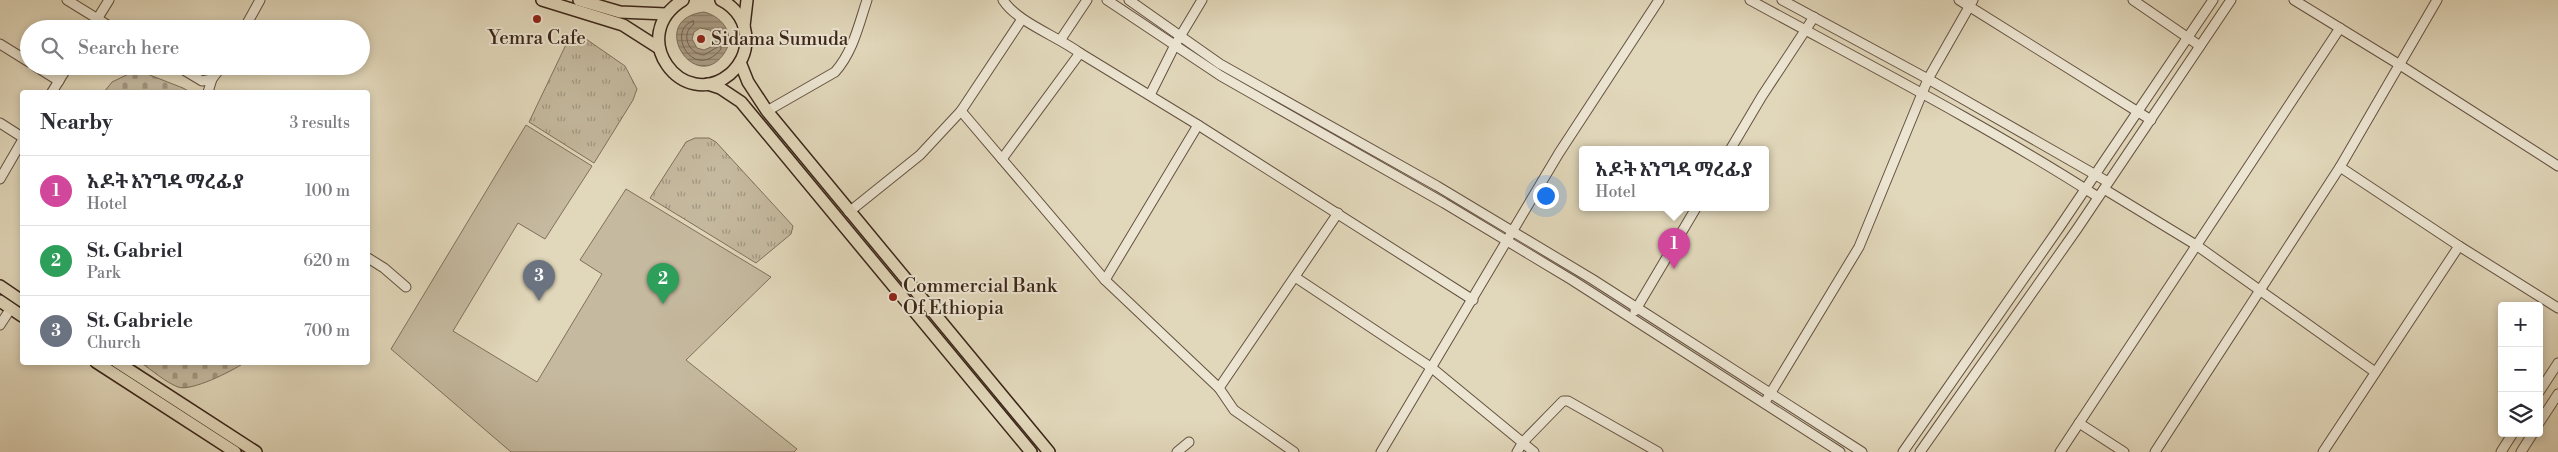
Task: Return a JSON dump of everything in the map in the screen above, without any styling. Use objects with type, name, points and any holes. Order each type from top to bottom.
[{"type":"main road","points":[[542,0],[623,25],[659,48]]},
{"type":"main road","points":[[579,0],[620,12],[666,14]]},
{"type":"main road","points":[[721,0],[736,12],[744,26]]},
{"type":"main road","points":[[708,84],[727,76],[740,62],[746,44],[744,26],[747,0]]},
{"type":"main road","points":[[676,2],[666,14],[659,30],[659,48],[665,63],[676,76],[691,83],[708,84],[720,88],[741,102],[1031,452]]},
{"type":"main road","points":[[740,62],[748,82],[767,111],[1049,452]]},
{"type":"main road","points":[[0,286],[20,300]]},
{"type":"main road","points":[[0,301],[20,315]]},
{"type":"main road","points":[[101,365],[235,452]]},
{"type":"main road","points":[[122,365],[256,452]]},
{"type":"street","points":[[67,0],[97,19],[109,0]]},
{"type":"street","points":[[249,20],[260,0]]},
{"type":"street","points":[[767,111],[835,72],[851,47],[867,0]]},
{"type":"street","points":[[1003,0],[1022,19],[1061,39],[1080,53],[1198,125],[1473,300]]},
{"type":"street","points":[[1061,39],[1087,0]]},
{"type":"street","points":[[1107,0],[1174,45],[1270,105],[1444,203],[1840,452]]},
{"type":"street","points":[[1129,0],[1229,69],[1437,186],[1638,308],[1862,452]]},
{"type":"street","points":[[1150,95],[1174,45],[1202,0]]},
{"type":"street","points":[[1381,452],[1559,153],[1659,0]]},
{"type":"street","points":[[1750,0],[2002,138],[2086,188],[2103,189],[2196,245],[2375,372]]},
{"type":"street","points":[[1782,0],[1928,79],[2095,174],[2103,189]]},
{"type":"street","points":[[1959,0],[1971,3],[2140,111],[2151,120]]},
{"type":"street","points":[[2133,0],[2200,46]]},
{"type":"street","points":[[1903,452],[2140,111],[2213,0]]},
{"type":"street","points":[[1920,452],[2151,120],[2231,0]]},
{"type":"street","points":[[2294,0],[2558,166]]},
{"type":"street","points":[[2155,452],[2340,167],[2437,0]]},
{"type":"street","points":[[1764,404],[1859,247],[1928,79],[1971,3]]},
{"type":"street","points":[[1732,146],[1766,89],[1814,17]]},
{"type":"street","points":[[849,212],[920,155],[960,111],[1022,19]]},
{"type":"street","points":[[2060,452],[2340,28]]},
{"type":"street","points":[[0,44],[20,56]]},
{"type":"street","points":[[1002,159],[1080,53]]},
{"type":"street","points":[[49,75],[59,81]]},
{"type":"street","points":[[53,90],[63,75]]},
{"type":"street","points":[[193,75],[202,80],[212,80]]},
{"type":"street","points":[[209,90],[216,75]]},
{"type":"street","points":[[960,111],[1104,280],[1219,388],[1234,410],[1294,452]]},
{"type":"street","points":[[0,122],[20,137]]},
{"type":"street","points":[[1104,280],[1198,125]]},
{"type":"street","points":[[0,179],[20,143]]},
{"type":"street","points":[[2340,167],[2459,246],[2558,308]]},
{"type":"street","points":[[1631,319],[1694,211]]},
{"type":"street","points":[[1219,388],[1338,213]]},
{"type":"street","points":[[2323,452],[2459,246]]},
{"type":"street","points":[[370,259],[384,268],[406,287]]},
{"type":"street","points":[[1295,277],[1432,368],[1534,452]]},
{"type":"street","points":[[0,325],[11,308]]},
{"type":"street","points":[[1998,316],[2010,324]]},
{"type":"street","points":[[2543,386],[2558,363]]},
{"type":"street","points":[[2543,418],[2558,394]]},
{"type":"street","points":[[1517,452],[1523,442],[1560,401],[1565,400],[1658,452]]},
{"type":"street","points":[[2079,423],[2124,452]]},
{"type":"street","points":[[2502,452],[2511,437]]},
{"type":"street","points":[[2522,452],[2531,437]]},
{"type":"street","points":[[1177,452],[1189,442]]},
{"type":"green space","points":[[573,30],[625,66],[637,89],[633,100],[594,163],[529,122]]},
{"type":"green space","points":[[127,75],[150,75],[186,90],[106,90],[112,82]]},
{"type":"green space","points":[[526,125],[592,166],[545,239],[518,223],[453,331],[537,382],[602,274],[580,260],[626,189],[771,277],[686,360],[797,449],[794,452],[511,452],[391,349]]},
{"type":"green space","points":[[695,138],[709,138],[716,142],[793,226],[791,234],[756,263],[650,198],[686,142]]},
{"type":"green space","points":[[144,365],[240,365],[211,380],[184,388],[168,382]]},
{"type":"water","points":[[704,12],[717,18],[726,29],[729,41],[727,48],[723,55],[711,65],[700,66],[689,60],[681,51],[677,39],[678,27],[687,17]],"holes":[[[700,28],[710,30],[714,37],[711,47],[704,50],[697,48],[692,39],[694,32]]]},
{"type":"place","name":"Yemra Cafe","points":[[537,19]]},
{"type":"place","name":"Sidama Sumuda","points":[[701,39]]},
{"type":"place","name":"አዶት እንግዳ ማረፊያ","points":[[1674,269]]},
{"type":"place","name":"Commercial Bank Of Ethiopia","points":[[893,297]]},
{"type":"place","name":"St. Gabriele","points":[[539,301]]},
{"type":"place","name":"St. Gabriel","points":[[663,304]]}]
